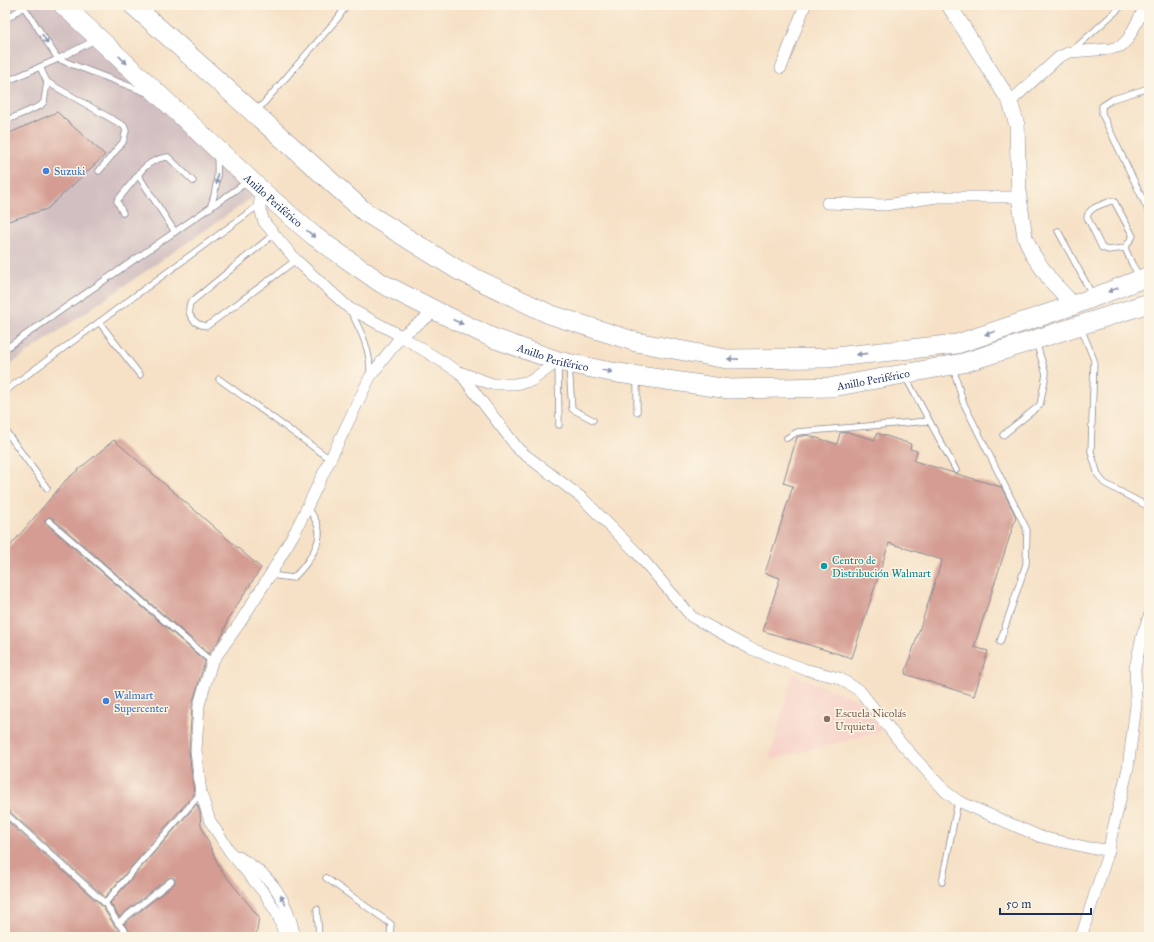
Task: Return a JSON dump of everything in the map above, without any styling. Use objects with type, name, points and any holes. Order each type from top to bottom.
[{"type":"highway","name":"Anillo Periférico","points":[[63,5],[216,148],[257,192],[320,241],[381,283],[436,311],[493,338],[563,362],[637,376],[729,389],[833,387],[963,363],[1149,304]]},
{"type":"highway","points":[[140,9],[365,212],[458,270],[549,314],[636,342],[727,359],[826,358],[956,344],[1094,298],[1145,277]]},
{"type":"main road","points":[[949,5],[1010,102],[1017,125],[1019,198],[1025,238],[1033,255],[1052,281],[1074,305]]},
{"type":"street","points":[[781,68],[805,5]]},
{"type":"street","points":[[1010,102],[1059,57],[1070,52],[1110,49],[1121,46],[1128,39],[1146,5]]},
{"type":"street","points":[[257,192],[264,222],[296,260],[349,308],[401,336],[459,372],[492,384],[515,384],[531,381],[563,362]]},
{"type":"street","points":[[827,202],[885,205],[938,197],[1019,198]]},
{"type":"street","points":[[283,937],[283,931],[278,915],[265,894],[230,852],[210,820],[201,793],[196,750],[199,705],[212,662],[239,624],[296,530],[370,376],[401,336],[436,311]]},
{"type":"street","points":[[459,372],[519,450],[582,498],[637,553],[692,617],[749,648],[804,669],[839,678],[860,691],[900,742],[946,792],[958,801],[1041,837],[1090,848],[1109,850]]},
{"type":"street","points":[[1081,937],[1109,850],[1128,768],[1136,705],[1135,668],[1149,616]]},
{"type":"street","points":[[230,852],[263,873],[276,889],[288,911],[295,937]]},
{"type":"lane","points":[[255,114],[338,18],[347,5]]},
{"type":"lane","points":[[1070,52],[1123,5]]},
{"type":"lane","points":[[5,20],[25,6],[58,59],[166,101]]},
{"type":"lane","points":[[5,82],[58,59],[99,38]]},
{"type":"lane","points":[[5,122],[40,106],[44,102],[47,82],[40,67]]},
{"type":"lane","points":[[47,82],[124,126],[126,131],[123,142],[99,171]]},
{"type":"lane","points":[[1149,88],[1113,99],[1102,106],[1102,114],[1149,212]]},
{"type":"lane","points":[[210,208],[216,190],[218,172],[216,148]]},
{"type":"lane","points":[[123,213],[117,200],[142,169],[160,158],[168,157],[193,181]]},
{"type":"lane","points":[[138,175],[175,232]]},
{"type":"lane","points":[[5,350],[210,208],[257,192]]},
{"type":"lane","points":[[5,391],[99,322],[257,192]]},
{"type":"lane","points":[[1114,201],[1133,236],[1125,248],[1108,250],[1102,248],[1087,217],[1090,210],[1114,201]]},
{"type":"lane","points":[[1058,231],[1094,298]]},
{"type":"lane","points":[[274,234],[190,303],[188,309],[189,314],[197,324],[200,326],[207,326],[296,260]]},
{"type":"lane","points":[[1125,248],[1132,264],[1145,277]]},
{"type":"lane","points":[[349,308],[365,340],[371,362],[370,376]]},
{"type":"lane","points":[[99,322],[140,375]]},
{"type":"lane","points":[[1080,326],[1094,360],[1092,452],[1098,475],[1104,483],[1149,507]]},
{"type":"lane","points":[[1003,435],[1040,405],[1046,374],[1035,340]]},
{"type":"lane","points":[[563,362],[570,392],[572,409],[594,420]]},
{"type":"lane","points":[[559,425],[563,362]]},
{"type":"lane","points":[[952,365],[963,402],[1026,530],[1026,564],[1000,642]]},
{"type":"lane","points":[[904,374],[956,470]]},
{"type":"lane","points":[[637,376],[637,412]]},
{"type":"lane","points":[[219,379],[330,460]]},
{"type":"lane","points":[[787,438],[797,432],[929,421]]},
{"type":"lane","points":[[5,430],[47,488]]},
{"type":"lane","points":[[270,575],[293,578],[300,571],[310,556],[319,535],[318,526],[307,506]]},
{"type":"lane","points":[[49,521],[212,662]]},
{"type":"lane","points":[[105,903],[201,793]]},
{"type":"lane","points":[[942,882],[958,801]]},
{"type":"lane","points":[[5,813],[105,903],[118,923],[130,937]]},
{"type":"lane","points":[[326,878],[391,924],[390,937]]},
{"type":"lane","points":[[118,923],[171,881]]},
{"type":"lane","points":[[317,909],[319,937]]},
{"type":"shaded area","points":[[5,5],[63,5],[262,191],[5,368]]},
{"type":"shaded area","name":"Escuela Nicolás Urquieta","points":[[793,674],[855,699],[866,707],[881,732],[769,760]]},
{"type":"building","name":"Suzuki","points":[[57,112],[105,155],[47,209],[5,222],[5,135]]},
{"type":"building","name":"Centro de Distribución Walmart","points":[[848,432],[875,440],[877,433],[911,444],[910,449],[917,451],[914,461],[1001,487],[1016,517],[974,647],[988,651],[974,696],[905,674],[942,560],[889,543],[852,658],[763,631],[780,578],[765,573],[793,486],[783,483],[797,437],[807,435],[837,444],[840,433]]},
{"type":"building","name":"Walmart Supercenter","points":[[114,440],[261,568],[228,619],[223,634],[209,654],[52,518],[48,517],[45,520],[46,524],[205,661],[192,705],[189,750],[194,794],[105,897],[8,810],[5,809],[5,556],[11,545],[66,480]]},
{"type":"building","points":[[197,804],[200,812],[201,825],[220,869],[259,917],[256,937],[134,937],[124,924],[174,884],[175,879],[172,877],[168,878],[119,917],[110,903]]},
{"type":"building","points":[[5,819],[102,906],[114,925],[124,937],[5,937]]},
{"type":"place","name":"Suzuki","points":[[46,171]]},
{"type":"place","name":"Centro de Distribución Walmart","points":[[824,566]]},
{"type":"place","name":"Walmart Supercenter","points":[[106,701]]},
{"type":"place","name":"Escuela Nicolás Urquieta","points":[[827,719]]}]
